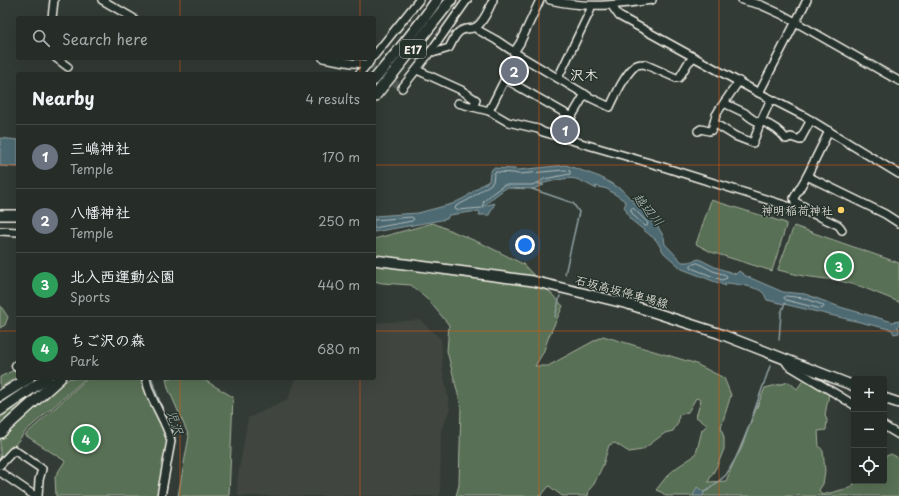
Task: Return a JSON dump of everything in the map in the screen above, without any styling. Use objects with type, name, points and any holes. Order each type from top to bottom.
[{"type":"highway","name":"E17","points":[[376,78],[437,0]]},
{"type":"highway","name":"E17","points":[[376,95],[451,0]]},
{"type":"highway","points":[[0,396],[25,380]]},
{"type":"highway","points":[[0,410],[44,380]]},
{"type":"highway","points":[[0,433],[58,380]]},
{"type":"main road","points":[[0,215],[16,215]]},
{"type":"main road","name":"石坂高坂停車場線","points":[[376,260],[533,280],[628,304],[718,333],[851,385]]},
{"type":"main road","points":[[887,399],[899,404]]},
{"type":"street","points":[[52,16],[54,0]]},
{"type":"street","points":[[102,0],[130,16]]},
{"type":"street","points":[[376,54],[419,0]]},
{"type":"street","points":[[402,88],[431,51],[467,0]]},
{"type":"street","points":[[431,51],[436,52],[448,48],[458,33],[465,29],[476,27],[480,24],[493,0]]},
{"type":"street","points":[[489,111],[540,0]]},
{"type":"street","points":[[550,0],[568,4],[591,6],[612,6],[652,0]]},
{"type":"street","points":[[742,0],[771,9],[899,81]]},
{"type":"street","points":[[759,93],[807,0]]},
{"type":"street","points":[[558,78],[591,6]]},
{"type":"street","points":[[612,6],[619,16],[811,120],[899,174]]},
{"type":"street","points":[[476,27],[478,30],[591,98],[610,107],[622,83],[634,66],[644,64],[679,78],[694,57]]},
{"type":"street","points":[[59,60],[68,67]]},
{"type":"street","points":[[335,60],[352,63],[367,60]]},
{"type":"street","points":[[361,72],[371,60]]},
{"type":"street","points":[[416,70],[461,90],[476,100],[473,106]]},
{"type":"street","points":[[505,79],[570,116],[572,116],[585,94]]},
{"type":"street","points":[[698,131],[702,129],[709,131],[712,130],[716,115],[739,81]]},
{"type":"street","points":[[714,123],[735,136],[753,143],[771,99]]},
{"type":"street","points":[[458,103],[489,111],[508,122],[538,129],[543,132],[666,168],[816,215],[838,225],[842,230]]},
{"type":"street","points":[[724,103],[745,113],[747,116],[756,121],[776,128],[786,139],[791,137],[800,140],[811,120]]},
{"type":"street","points":[[816,215],[794,200],[808,176],[829,131]]},
{"type":"street","points":[[808,176],[885,214],[899,223]]},
{"type":"street","points":[[0,232],[16,232]]},
{"type":"street","points":[[781,357],[788,365],[851,403]]},
{"type":"street","points":[[147,380],[171,441],[161,496]]},
{"type":"street","points":[[887,428],[899,435]]},
{"type":"street","points":[[0,465],[14,450],[42,469],[38,480],[38,496]]},
{"type":"street","points":[[0,472],[35,496]]},
{"type":"shaded area","points":[[420,320],[441,339],[443,371],[450,409],[441,431],[440,496],[238,496],[237,481],[248,418],[288,399],[294,380],[376,380],[376,323]]},
{"type":"green space","points":[[711,200],[786,223],[772,271],[711,252],[696,244]]},
{"type":"green space","points":[[433,223],[485,245],[523,264],[563,306],[543,353],[535,366],[548,366],[603,336],[694,363],[724,378],[731,395],[721,427],[724,438],[724,449],[708,482],[726,481],[765,388],[789,382],[797,389],[804,379],[829,394],[825,415],[827,420],[826,430],[818,431],[819,446],[823,451],[825,471],[823,484],[819,490],[822,495],[849,488],[854,484],[887,484],[887,456],[891,454],[899,458],[899,496],[665,496],[663,493],[656,490],[667,476],[694,456],[702,430],[707,425],[696,417],[701,400],[696,398],[688,412],[679,415],[678,423],[673,431],[665,433],[642,450],[629,452],[615,443],[609,445],[603,465],[594,484],[589,490],[588,496],[562,496],[549,486],[541,496],[456,496],[459,485],[461,406],[447,351],[449,325],[430,302],[411,285],[376,282],[376,238]]},
{"type":"green space","points":[[794,226],[899,263],[899,302],[848,283],[803,276],[778,270]]},
{"type":"green space","points":[[0,305],[8,317],[5,325],[0,328]]},
{"type":"green space","points":[[16,369],[16,377],[0,388],[0,377]]},
{"type":"green space","points":[[67,380],[84,380],[26,431],[0,461],[0,438],[33,406]]},
{"type":"green space","points":[[86,380],[142,380],[164,435],[167,433],[168,440],[158,496],[56,496],[55,477],[65,461],[25,435]]},
{"type":"green space","points":[[166,380],[204,380],[233,397],[229,496],[178,496],[189,436],[168,388]]},
{"type":"green space","points":[[41,390],[0,427],[0,418]]},
{"type":"water","points":[[0,138],[16,140],[16,167],[0,166]]},
{"type":"water","points":[[566,165],[600,177],[621,189],[658,227],[664,237],[665,244],[682,262],[699,259],[715,267],[736,274],[739,271],[746,276],[783,292],[805,294],[840,307],[893,322],[899,321],[899,326],[897,327],[899,328],[899,333],[894,334],[892,330],[889,329],[767,300],[760,290],[755,288],[725,283],[726,286],[682,269],[664,253],[656,240],[630,219],[624,206],[626,204],[625,201],[607,189],[595,186],[597,189],[572,178],[538,184],[544,185],[533,189],[506,188],[484,206],[495,203],[489,215],[479,215],[479,211],[449,215],[447,219],[376,232],[376,216],[418,213],[452,204],[466,197],[489,181],[490,173],[493,168],[518,170]]},
{"type":"water","points":[[697,487],[704,492],[703,496],[693,496]]},
{"type":"waterway","points":[[532,189],[573,203],[579,212],[565,274]]},
{"type":"waterway","points":[[555,317],[560,296]]},
{"type":"waterway","points":[[779,340],[781,313],[785,303]]},
{"type":"waterway","points":[[704,492],[726,475],[741,449],[770,366]]},
{"type":"waterway","name":"児沢","points":[[152,380],[175,437],[165,496]]},
{"type":"tunnel","points":[[368,64],[402,88]]},
{"type":"place","name":"八幡神社","points":[[514,71]]},
{"type":"place","name":"三嶋神社","points":[[565,130]]},
{"type":"place","name":"神明稲荷神社","points":[[841,210]]},
{"type":"place","name":"北入西運動公園","points":[[839,266]]},
{"type":"place","name":"ちご沢の森","points":[[86,439]]},
{"type":"district","name":"沢木","points":[[584,74]]},
{"type":"water label","name":"越辺川","points":[[649,209]]}]
